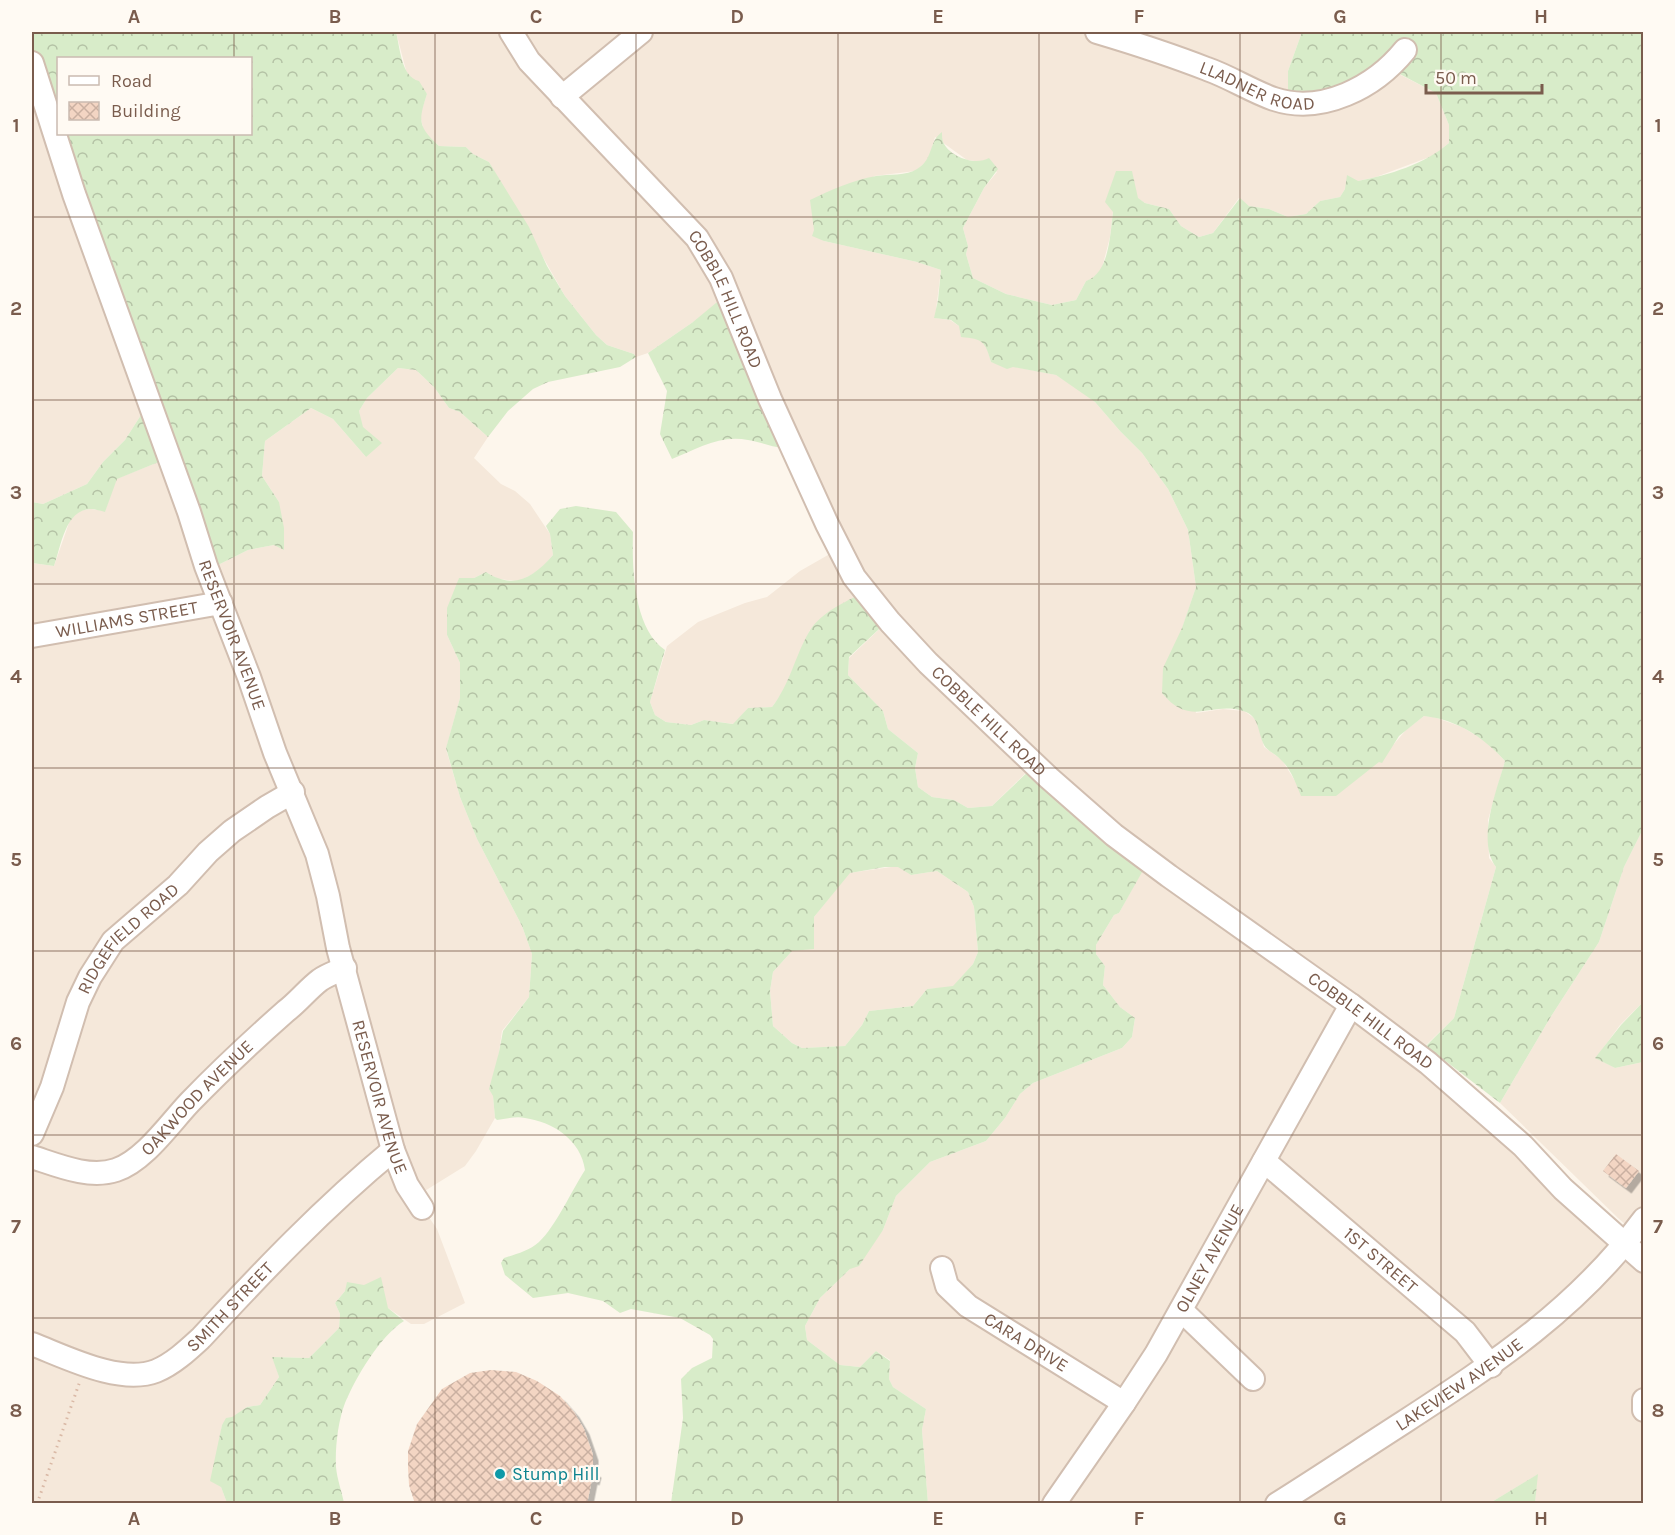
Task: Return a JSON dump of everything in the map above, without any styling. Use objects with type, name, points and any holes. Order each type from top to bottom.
[{"type":"street","name":"COBBLE HILL ROAD","points":[[511,32],[529,61],[697,238],[721,278],[770,399],[827,524],[854,577],[890,622],[928,663],[1049,778],[1114,834],[1177,882],[1351,1005],[1461,1090],[1523,1146],[1563,1189],[1644,1261]]},
{"type":"street","points":[[562,97],[641,32]]},
{"type":"street","name":"LLADNER ROAD","points":[[1097,32],[1209,70],[1275,99],[1295,103],[1314,103],[1332,99],[1360,88],[1374,80],[1405,50]]},
{"type":"street","name":"RESERVOIR AVENUE","points":[[32,63],[74,194],[189,512],[206,566],[275,753],[316,854],[393,1150],[407,1185],[422,1208]]},
{"type":"street","name":"WILLIAMS STREET","points":[[32,636],[221,603]]},
{"type":"street","name":"RIDGEFIELD ROAD","points":[[32,1134],[52,1087],[78,1002],[90,977],[113,942],[178,885],[208,852],[232,831],[292,792]]},
{"type":"street","name":"OAKWOOD AVENUE","points":[[32,1157],[70,1169],[90,1172],[107,1172],[123,1167],[152,1146],[210,1081],[258,1034],[319,981],[345,968]]},
{"type":"street","name":"OLNEY AVENUE","points":[[1054,1503],[1124,1404],[1181,1310],[1351,1005]]},
{"type":"street","name":"SMITH STREET","points":[[32,1344],[108,1372],[130,1374],[156,1371],[183,1354],[347,1188],[393,1150]]},
{"type":"street","name":"1ST STREET","points":[[1264,1161],[1465,1332],[1491,1365]]},
{"type":"street","name":"LAKEVIEW AVENUE","points":[[1277,1503],[1491,1365],[1540,1328],[1624,1245],[1644,1219]]},
{"type":"street","name":"CARA DRIVE","points":[[942,1268],[947,1286],[968,1306],[1124,1404]]},
{"type":"street","points":[[1181,1310],[1253,1379]]},
{"type":"street","points":[[1644,1400],[1644,1410]]},
{"type":"path","points":[[37,1503],[85,1365]]},
{"type":"shaded area","points":[[396,32],[1302,32],[1288,71],[1389,69],[1436,93],[1449,125],[1449,143],[1435,155],[1376,177],[1358,181],[1345,189],[1340,197],[1320,201],[1306,214],[1288,217],[1269,209],[1249,206],[1239,198],[1213,233],[1199,237],[1181,226],[1169,209],[1145,203],[1137,198],[1113,211],[1110,237],[1102,268],[1095,278],[1086,281],[1076,300],[1052,305],[1006,294],[973,278],[966,254],[968,246],[963,228],[984,188],[997,172],[982,162],[967,160],[935,137],[929,159],[916,171],[874,176],[824,241],[917,262],[941,270],[935,318],[950,320],[986,344],[991,362],[1056,375],[1077,388],[1095,402],[1142,453],[1168,489],[1188,530],[1196,587],[1182,629],[1196,713],[1223,709],[1244,711],[1257,720],[1264,747],[1282,760],[1295,781],[1394,744],[1406,730],[1424,716],[1434,717],[1462,727],[1487,742],[1505,761],[1488,820],[1489,858],[1496,867],[1454,1018],[1421,1050],[1643,1256],[1643,1503],[1535,1503],[1537,1475],[1490,1503],[928,1503],[922,1430],[926,1409],[893,1387],[889,1379],[890,1360],[876,1351],[860,1367],[840,1365],[807,1340],[805,1326],[820,1298],[850,1269],[883,1230],[896,1196],[930,1162],[986,1141],[1005,1118],[1020,1094],[1033,1083],[1122,1048],[1132,1037],[1135,1018],[1120,1007],[1103,985],[1105,966],[1096,954],[1096,945],[1114,915],[1119,913],[1149,858],[1035,764],[992,806],[968,808],[954,800],[932,797],[918,787],[915,768],[918,753],[888,729],[883,711],[848,675],[849,658],[891,618],[810,630],[783,692],[772,707],[748,708],[734,724],[704,720],[691,725],[666,722],[655,715],[650,702],[667,646],[698,622],[745,603],[767,597],[800,571],[842,547],[823,505],[693,322],[648,353],[636,357],[634,354],[607,345],[596,335],[565,296],[489,162],[473,154],[466,147],[439,146],[424,132],[420,115],[427,94],[407,74]]},
{"type":"shaded area","points":[[32,68],[148,404],[125,440],[103,462],[87,484],[43,504],[32,502]]},
{"type":"shaded area","points":[[398,368],[416,370],[434,387],[449,408],[460,412],[488,437],[474,458],[501,484],[515,491],[530,504],[550,534],[553,555],[539,571],[519,581],[498,579],[486,572],[474,578],[459,578],[447,635],[460,663],[460,698],[446,749],[460,797],[477,839],[522,926],[532,954],[529,997],[502,1031],[493,1096],[495,1118],[465,1166],[415,1197],[437,1229],[465,1303],[424,1324],[411,1324],[388,1308],[364,1285],[345,1291],[335,1303],[340,1314],[339,1328],[309,1358],[273,1357],[279,1377],[260,1405],[247,1407],[222,1425],[218,1449],[221,1487],[227,1503],[32,1504],[32,563],[54,566],[70,520],[78,511],[91,509],[105,511],[116,479],[166,459],[210,569],[248,550],[274,545],[279,502],[262,476],[265,441],[311,408],[333,419],[366,457],[359,411],[367,398]]},
{"type":"shaded area","points":[[1643,829],[1643,1002],[1620,1025],[1596,1058],[1615,1068],[1643,1062],[1643,1240],[1500,1103],[1550,1018],[1599,942],[1624,867]]},
{"type":"shaded area","points":[[898,866],[911,875],[937,871],[968,892],[974,907],[978,952],[973,964],[953,987],[927,989],[913,1006],[869,1011],[862,1025],[845,1046],[802,1048],[792,1043],[773,1026],[770,991],[773,972],[792,951],[814,948],[814,917],[849,873]]},
{"type":"green space","points":[[32,32],[396,32],[400,53],[408,74],[419,81],[427,94],[421,117],[427,133],[439,146],[466,147],[473,154],[489,162],[529,227],[547,266],[565,296],[596,335],[607,345],[634,354],[636,357],[620,367],[548,382],[533,389],[508,411],[488,437],[460,412],[449,408],[434,387],[416,370],[398,368],[367,398],[359,411],[363,427],[382,443],[366,457],[333,419],[311,408],[265,441],[262,476],[279,502],[284,528],[284,550],[274,545],[248,550],[210,569],[166,459],[117,479],[105,512],[91,509],[75,515],[65,530],[54,566],[32,563],[32,502],[43,504],[87,484],[103,462],[125,440],[148,404],[32,68]]},
{"type":"green space","points":[[1302,32],[1643,32],[1643,829],[1624,867],[1599,942],[1550,1018],[1500,1103],[1426,1046],[1454,1018],[1496,867],[1490,856],[1488,830],[1493,800],[1505,761],[1488,744],[1469,731],[1448,721],[1424,716],[1399,736],[1382,763],[1379,762],[1336,796],[1301,796],[1288,768],[1264,745],[1255,720],[1248,713],[1231,709],[1191,711],[1172,703],[1162,693],[1163,668],[1182,628],[1196,587],[1188,530],[1168,489],[1142,453],[1095,402],[1056,375],[1013,367],[1007,369],[991,362],[982,342],[961,337],[959,326],[951,320],[934,318],[941,270],[812,236],[814,230],[810,200],[859,180],[913,171],[929,156],[935,141],[942,132],[946,147],[957,156],[977,161],[989,158],[998,169],[984,188],[963,228],[968,246],[966,254],[973,278],[1006,294],[1052,305],[1076,300],[1086,281],[1100,270],[1107,251],[1113,212],[1105,202],[1116,171],[1132,171],[1138,198],[1145,203],[1169,209],[1181,226],[1199,237],[1213,233],[1240,198],[1249,206],[1269,209],[1288,217],[1306,214],[1320,201],[1340,197],[1345,189],[1347,175],[1358,181],[1394,172],[1418,163],[1449,143],[1449,125],[1436,93],[1390,69],[1368,86],[1288,99],[1288,71]]},
{"type":"green space","points":[[728,293],[784,448],[748,440],[728,439],[709,443],[672,459],[660,434],[667,391],[648,353],[693,322]]},
{"type":"green space","points":[[576,506],[616,512],[633,532],[634,579],[641,612],[654,640],[665,650],[650,702],[655,715],[666,722],[691,725],[704,720],[733,724],[748,708],[772,707],[814,625],[837,607],[870,589],[891,618],[849,657],[848,675],[883,711],[888,729],[918,753],[915,768],[918,787],[932,797],[954,800],[968,808],[992,806],[1036,764],[1150,858],[1119,913],[1114,915],[1096,945],[1096,954],[1105,966],[1103,985],[1120,1007],[1135,1018],[1132,1037],[1122,1048],[1033,1083],[1020,1094],[1005,1118],[986,1141],[930,1162],[896,1196],[883,1230],[859,1266],[850,1269],[820,1298],[805,1326],[807,1340],[840,1365],[860,1367],[876,1351],[890,1361],[889,1379],[893,1387],[926,1409],[922,1430],[928,1503],[671,1503],[683,1418],[681,1379],[692,1368],[712,1358],[713,1339],[680,1318],[631,1309],[620,1313],[603,1301],[568,1293],[533,1298],[505,1275],[501,1263],[504,1258],[531,1248],[539,1242],[558,1217],[585,1170],[572,1141],[555,1128],[525,1118],[497,1120],[495,1118],[493,1096],[489,1089],[503,1031],[529,997],[532,954],[522,926],[477,839],[460,797],[446,748],[460,698],[460,663],[447,635],[447,608],[459,578],[474,578],[486,572],[505,580],[514,581],[530,575],[546,563],[553,555],[550,534],[546,526],[560,509]],"holes":[[[898,867],[911,875],[937,871],[968,892],[974,907],[978,952],[973,964],[953,986],[927,989],[913,1006],[869,1011],[862,1025],[845,1046],[802,1048],[792,1043],[773,1026],[770,991],[773,972],[792,951],[814,949],[814,917],[850,873]]]},
{"type":"green space","points":[[1643,1002],[1643,1062],[1615,1068],[1595,1058],[1621,1025]]},
{"type":"green space","points":[[381,1277],[388,1308],[404,1321],[386,1336],[370,1358],[355,1381],[345,1403],[338,1435],[336,1460],[337,1476],[344,1503],[227,1503],[221,1487],[210,1481],[222,1425],[226,1418],[232,1417],[247,1407],[260,1405],[279,1377],[272,1357],[309,1358],[339,1328],[340,1314],[335,1303],[345,1291],[347,1282],[364,1285]]},
{"type":"green space","points":[[1538,1474],[1535,1503],[1490,1503]]},
{"type":"building","points":[[1616,1154],[1639,1171],[1626,1188],[1603,1171]]},
{"type":"building","points":[[491,1370],[516,1372],[537,1381],[560,1396],[574,1412],[584,1429],[593,1455],[593,1471],[596,1472],[594,1480],[592,1479],[587,1504],[415,1504],[409,1485],[408,1451],[417,1424],[442,1389],[470,1373]]},
{"type":"place","name":"Stump Hill","points":[[500,1474]]}]
